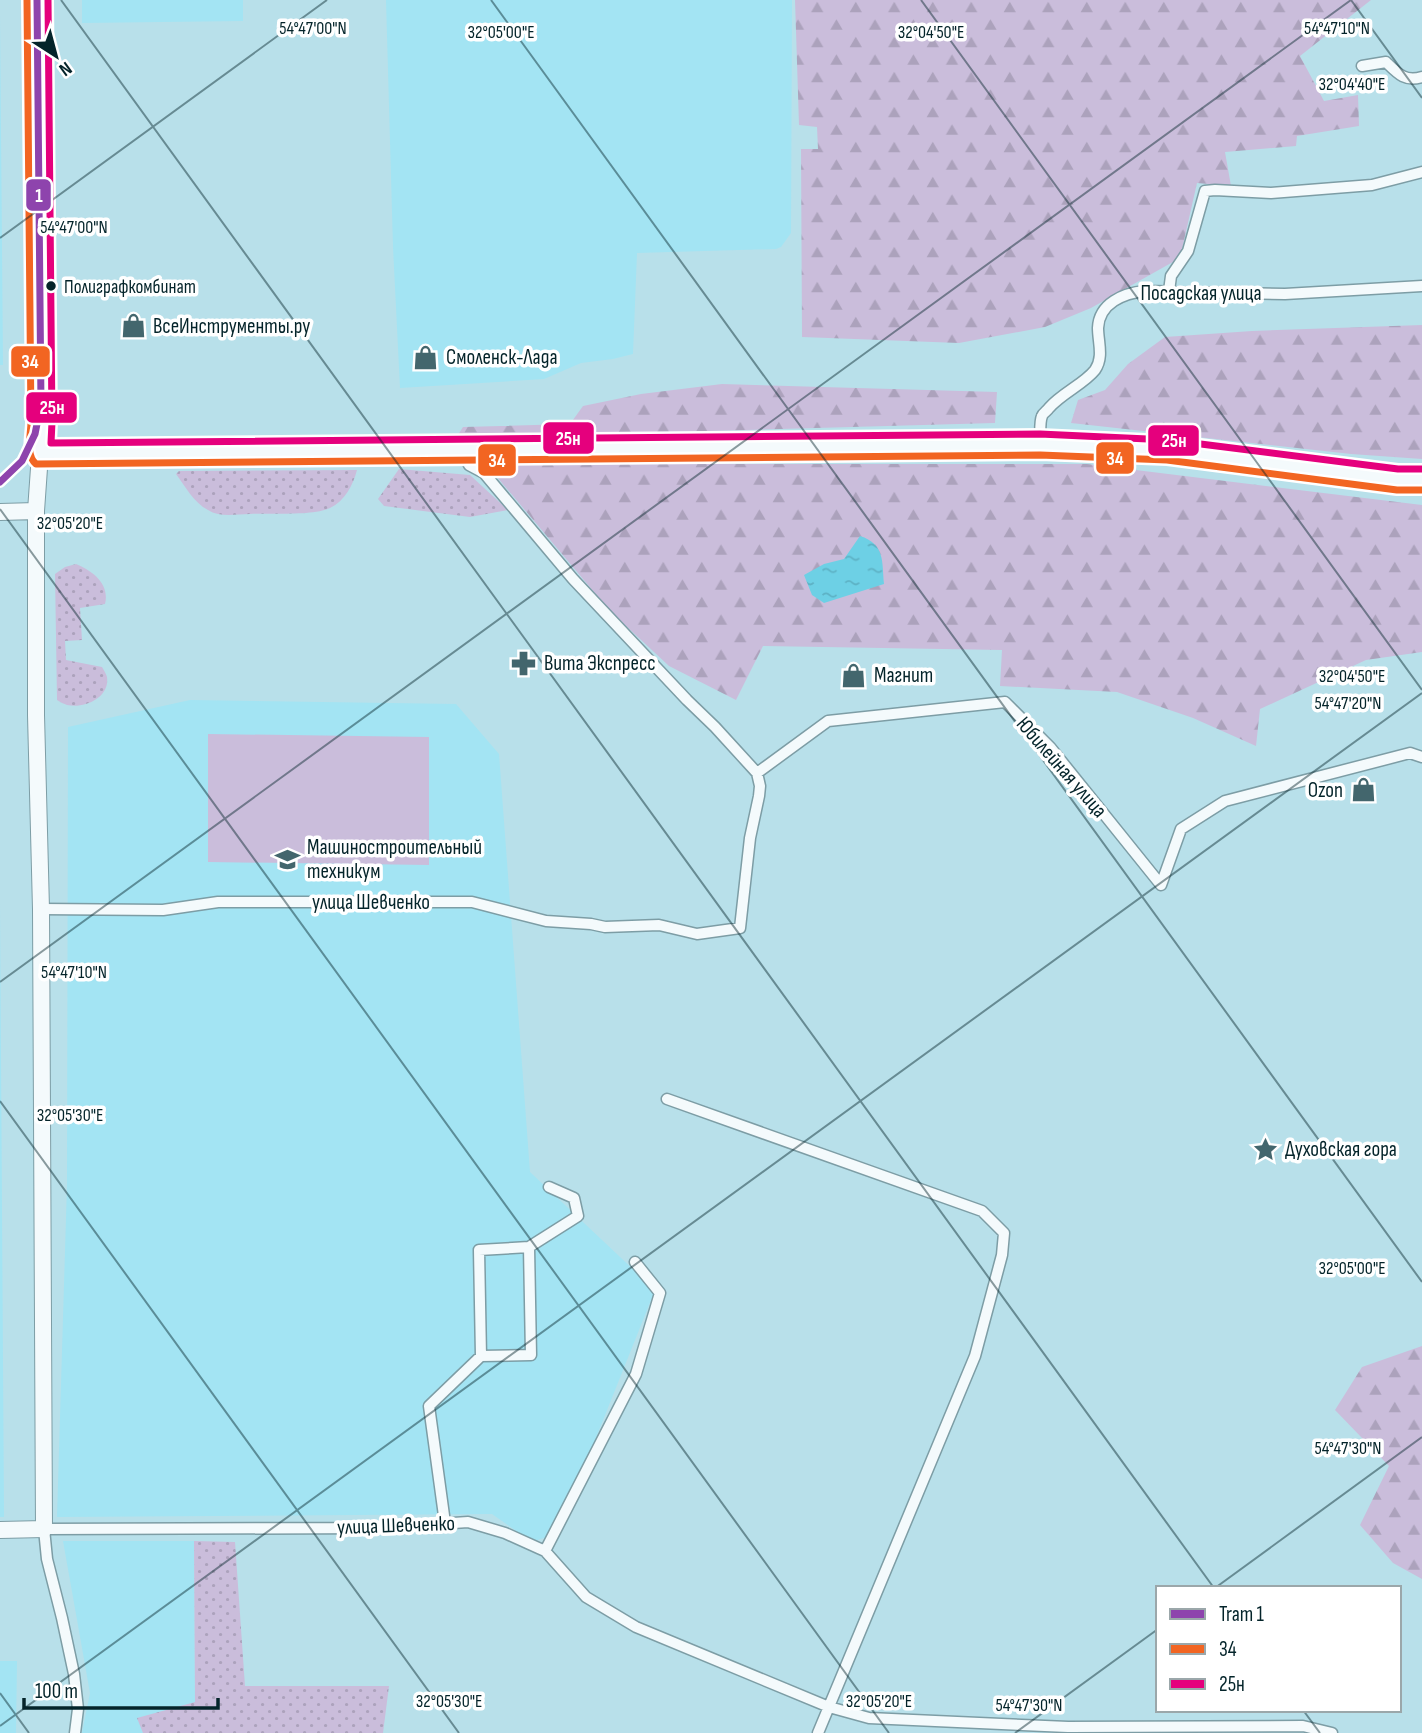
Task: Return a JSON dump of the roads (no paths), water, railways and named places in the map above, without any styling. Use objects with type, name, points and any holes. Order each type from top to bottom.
[{"type":"main road","points":[[37,0],[41,404]]},
{"type":"main road","points":[[40,454],[1040,444],[1168,450],[1398,480],[1422,479]]},
{"type":"street","points":[[1362,66],[1387,62],[1401,77],[1422,77]]},
{"type":"street","points":[[1169,291],[1171,276],[1188,251],[1205,191],[1271,193],[1372,185],[1422,172]]},
{"type":"street","name":"Посадская улица","points":[[1040,444],[1042,416],[1057,399],[1096,368],[1100,350],[1098,326],[1104,309],[1130,293],[1145,290],[1285,294],[1422,286]]},
{"type":"street","points":[[41,404],[36,511],[36,715],[41,909],[44,1529],[47,1559],[74,1674],[78,1709],[75,1733]]},
{"type":"street","points":[[462,450],[469,465],[484,473],[573,579],[757,773]]},
{"type":"street","points":[[0,512],[36,511]]},
{"type":"street","name":"Юбилейная улица","points":[[757,773],[828,721],[1004,702],[1050,747],[1161,885],[1181,830],[1225,801],[1410,753],[1422,757]]},
{"type":"street","name":"улица Шевченко","points":[[41,909],[163,910],[218,902],[472,902],[546,921],[605,927],[659,925],[697,934],[740,928],[750,838],[759,796],[757,773]]},
{"type":"street","points":[[667,1099],[982,1211],[1004,1233],[1002,1255],[975,1356],[818,1733]]},
{"type":"street","points":[[481,1356],[479,1250],[529,1247],[578,1216],[574,1198],[549,1187]]},
{"type":"street","points":[[445,1523],[429,1406],[481,1356],[531,1355],[529,1247]]},
{"type":"street","points":[[635,1262],[660,1293],[636,1374],[545,1551],[586,1597],[636,1627],[829,1707],[869,1718],[1068,1727],[1303,1726],[1332,1733]]},
{"type":"street","name":"улица Шевченко","points":[[44,1529],[380,1528],[468,1522],[505,1533],[545,1551]]},
{"type":"street","points":[[0,1530],[44,1529]]},
{"type":"water","points":[[860,536],[874,544],[881,554],[884,584],[824,603],[812,595],[804,575],[824,564],[844,559]]},
{"type":"tram line","name":"1","points":[[0,482],[22,461],[35,434],[41,404],[37,0]]},
{"type":"place","name":"Полиграфкомбинат","points":[[51,286]]},
{"type":"place","name":"ВсеИнструменты.ру","points":[[133,326]]},
{"type":"place","name":"Смоленск-Лада","points":[[426,357]]},
{"type":"place","name":"Вита Экспресс","points":[[524,663]]},
{"type":"place","name":"Магнит","points":[[854,675]]},
{"type":"place","name":"Ozon","points":[[1363,790]]},
{"type":"place","name":"Машиностроительный техникум","points":[[287,859]]},
{"type":"place","name":"Духовская гора","points":[[1265,1149]]}]
